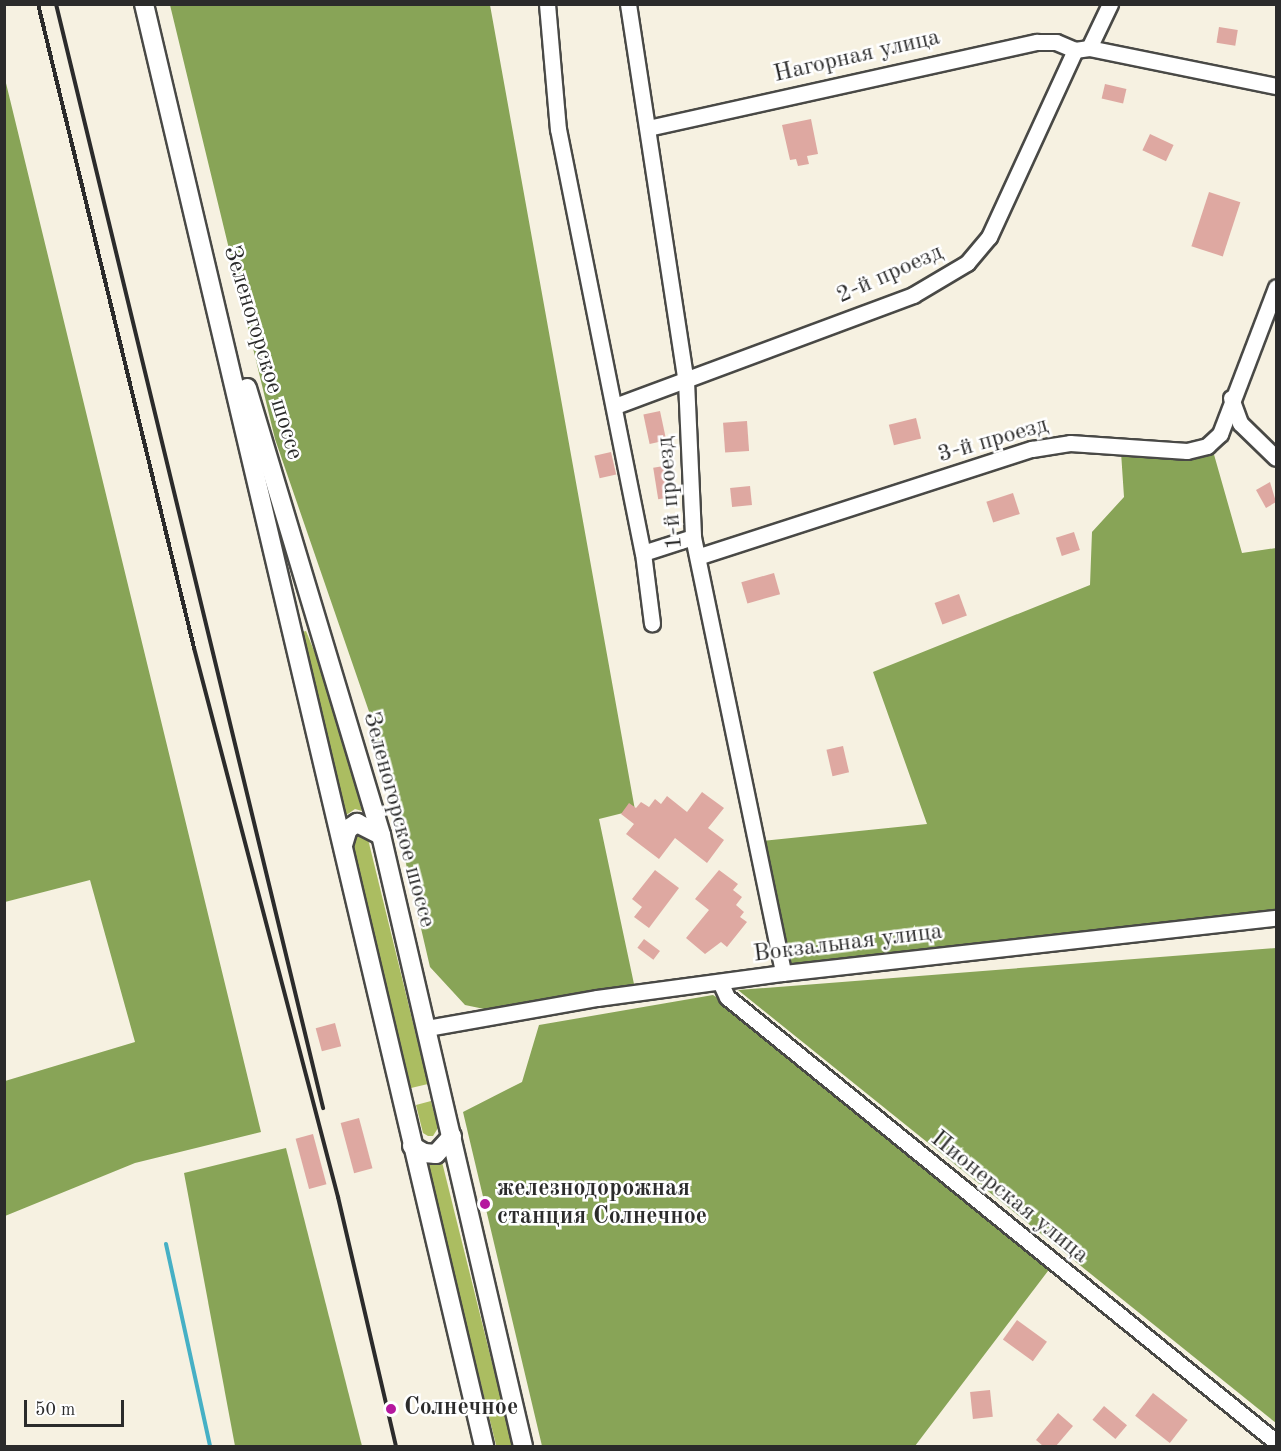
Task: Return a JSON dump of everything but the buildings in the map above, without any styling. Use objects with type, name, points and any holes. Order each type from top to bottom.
[{"type":"main road","name":"Зеленогорское шоссе","points":[[144,4],[484,1446]]},
{"type":"main road","name":"Зеленогорское шоссе","points":[[195,214],[381,835],[524,1446]]},
{"type":"main road","points":[[343,845],[348,829],[357,823],[381,835]]},
{"type":"main road","points":[[412,1146],[436,1154],[452,1136]]},
{"type":"street","points":[[547,4],[558,129],[643,553],[652,623]]},
{"type":"street","name":"1-й проезд","points":[[628,4],[686,381],[693,537],[700,556],[734,742],[783,973]]},
{"type":"street","name":"2-й проезд","points":[[615,406],[913,295],[967,263],[989,237],[1082,49],[1110,4]]},
{"type":"street","name":"Нагорная улица","points":[[648,128],[943,60],[1037,42],[1056,42],[1276,86]]},
{"type":"street","name":"3-й проезд","points":[[700,556],[1032,449],[1070,443],[1187,451],[1207,446],[1220,435],[1232,398],[1276,287]]},
{"type":"street","points":[[1232,398],[1240,423],[1276,458]]},
{"type":"street","points":[[643,553],[693,537]]},
{"type":"street","name":"Вокзальная улица","points":[[427,1028],[597,998],[783,973],[1276,918]]},
{"type":"street","name":"Пионерская улица","points":[[720,982],[728,997],[1276,1442]]},
{"type":"green space","points":[[170,5],[490,5],[635,810],[599,819],[634,984],[489,1010],[465,1005],[430,967],[374,726],[275,439]]},
{"type":"green space","points":[[5,79],[261,1132],[135,1163],[5,1216],[5,1081],[135,1042],[90,880],[5,902]]},
{"type":"green space","points":[[1213,451],[1242,553],[1276,548],[1276,915],[788,964],[761,841],[927,824],[873,672],[1090,585],[1092,532],[1124,497],[1121,452]]},
{"type":"green space","points":[[306,631],[326,680],[362,811],[355,809],[345,816],[302,632]]},
{"type":"green space","points":[[358,834],[368,839],[428,1084],[411,1088],[353,845]]},
{"type":"green space","points":[[1276,948],[1276,1423],[738,990]]},
{"type":"green space","points":[[713,995],[732,1007],[1051,1267],[915,1446],[542,1446],[463,1112],[522,1082],[539,1025]]},
{"type":"green space","points":[[431,1101],[438,1128],[433,1136],[428,1136],[423,1133],[416,1105]]},
{"type":"green space","points":[[286,1148],[362,1446],[235,1446],[184,1173]]},
{"type":"green space","points":[[442,1162],[513,1445],[496,1446],[426,1166]]},
{"type":"waterway","points":[[166,1244],[210,1446]]},
{"type":"railway","points":[[38,4],[194,648],[338,1197],[396,1446]]},
{"type":"railway","points":[[56,4],[323,1108]]},
{"type":"place","name":"железнодорожная станция Солнечное","points":[[485,1204]]},
{"type":"place","name":"Солнечное","points":[[391,1409]]}]
